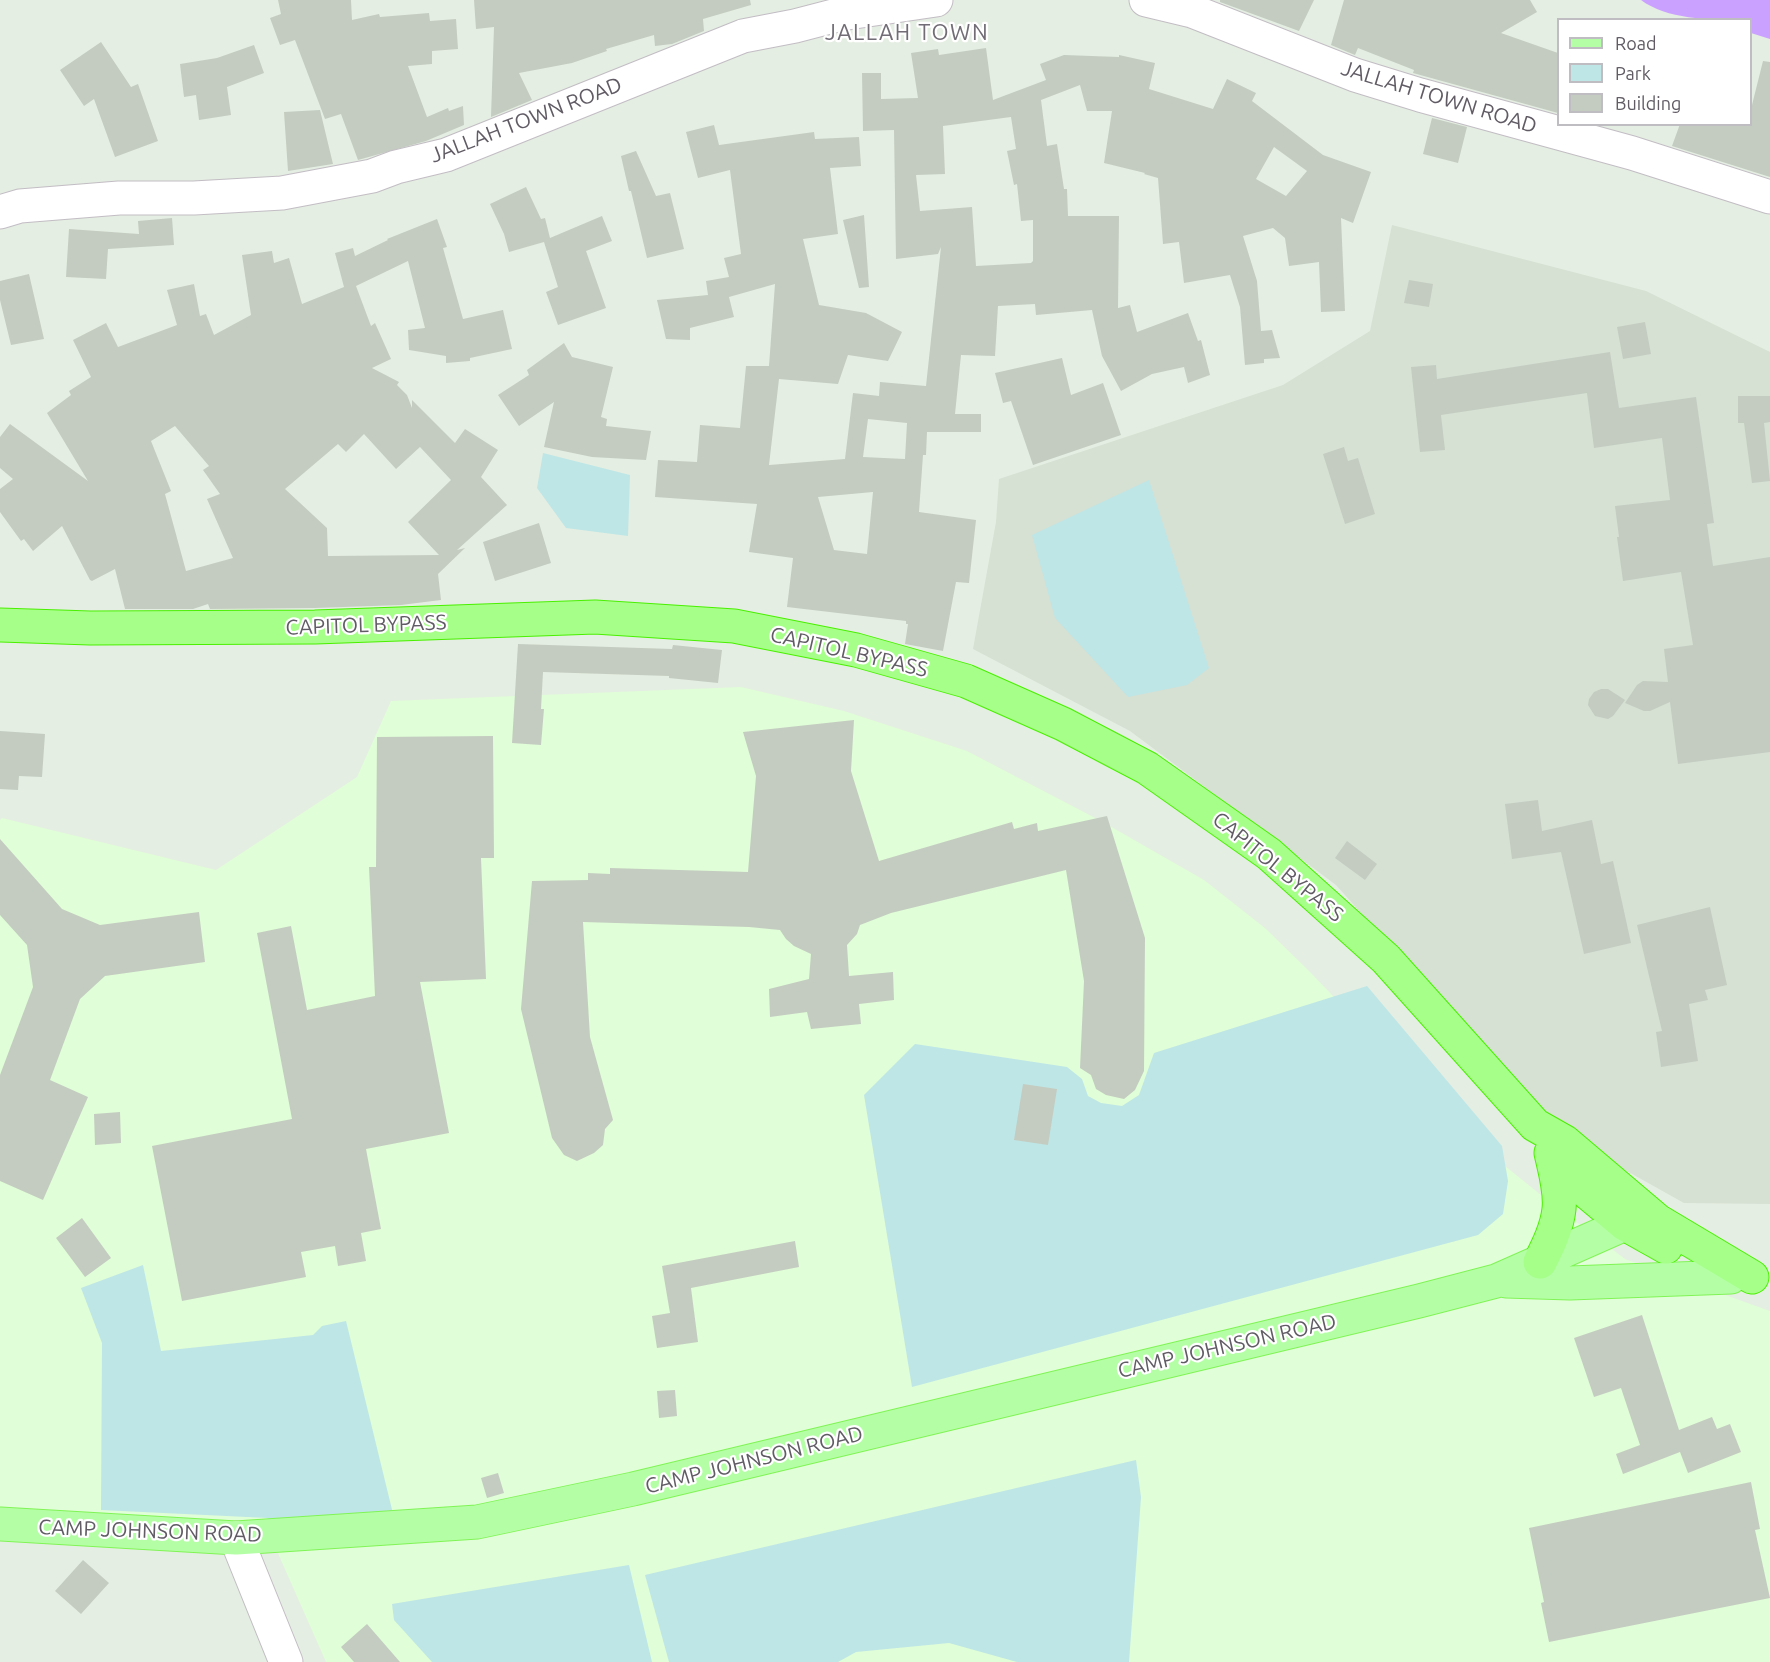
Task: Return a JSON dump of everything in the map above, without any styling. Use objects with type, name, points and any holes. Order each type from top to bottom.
[{"type":"highway","name":"CAPITOL BYPASS","points":[[0,625],[90,628],[315,627],[618,618],[734,626],[856,650],[966,681],[1063,724],[1147,768],[1269,854],[1386,959],[1535,1125],[1551,1153],[1588,1193],[1625,1224],[1700,1265],[1751,1278]]},
{"type":"highway","name":"CAPITOL BYPASS","points":[[1535,1125],[1565,1142],[1658,1221],[1751,1278]]},
{"type":"highway","points":[[1540,1262],[1550,1241],[1559,1209],[1557,1180],[1551,1153]]},
{"type":"main road","name":"CAMP JOHNSON ROAD","points":[[0,1524],[236,1538],[477,1522],[633,1489],[1496,1281],[1625,1224],[1658,1221]]},
{"type":"main road","name":"CAMP JOHNSON ROAD","points":[[1496,1281],[1570,1283],[1751,1278]]},
{"type":"street","name":"JALLAH TOWN ROAD","points":[[0,212],[20,206],[119,198],[194,198],[282,193],[372,176],[396,167],[446,155],[743,36],[841,14],[936,0]]},
{"type":"street","name":"JALLAH TOWN ROAD","points":[[1146,0],[1192,10],[1366,78],[1632,153],[1770,197]]},
{"type":"street","points":[[236,1538],[286,1662]]},
{"type":"shaded area","points":[[1641,0],[1770,0],[1770,39],[1752,33],[1752,18],[1694,18],[1679,16],[1652,7]]},
{"type":"shaded area","points":[[1392,225],[1646,291],[1770,352],[1770,1204],[1684,1203],[1557,1132],[1336,885],[1130,731],[973,649],[996,522],[999,479],[1283,385],[1370,331]]},
{"type":"shaded area","points":[[741,687],[844,711],[967,751],[1101,821],[1204,880],[1265,928],[1464,1133],[1625,1259],[1770,1311],[1770,1662],[326,1662],[265,1524],[0,1513],[0,820],[2,818],[216,870],[357,777],[391,701]]},
{"type":"green space","points":[[543,453],[630,475],[628,536],[566,528],[537,488]]},
{"type":"green space","points":[[1149,480],[1209,668],[1187,685],[1128,697],[1055,618],[1032,535]]},
{"type":"green space","points":[[1367,986],[1502,1146],[1508,1181],[1503,1214],[1478,1235],[912,1387],[864,1095],[915,1044],[1067,1067],[1082,1079],[1088,1096],[1101,1103],[1122,1106],[1139,1095],[1154,1053]]},
{"type":"green space","points":[[143,1265],[161,1351],[313,1335],[322,1326],[346,1321],[396,1526],[282,1543],[268,1518],[101,1510],[102,1343],[81,1288]]},
{"type":"green space","points":[[1136,1460],[1141,1497],[1129,1662],[1017,1662],[949,1643],[856,1652],[838,1662],[669,1662],[645,1575]]},
{"type":"green space","points":[[629,1565],[652,1662],[432,1662],[394,1620],[392,1604]]},
{"type":"building","points":[[278,0],[351,0],[352,20],[379,14],[380,17],[429,13],[430,21],[456,19],[458,49],[432,51],[432,64],[408,66],[427,117],[448,108],[449,111],[463,106],[464,125],[426,141],[358,160],[341,114],[325,119],[295,40],[280,45],[270,18],[281,14]]},
{"type":"building","points":[[474,0],[750,0],[751,5],[703,19],[704,31],[672,44],[655,46],[654,35],[606,49],[607,51],[572,63],[519,73],[532,100],[491,117],[494,27],[476,29]]},
{"type":"building","points":[[1220,0],[1314,0],[1299,31],[1220,2]]},
{"type":"building","points":[[1344,0],[1530,0],[1537,12],[1501,33],[1557,53],[1557,113],[1413,73],[1414,70],[1358,48],[1355,55],[1331,45]]},
{"type":"building","points":[[101,42],[131,87],[138,84],[158,141],[115,157],[94,99],[84,106],[60,70]]},
{"type":"building","points":[[254,45],[264,73],[227,87],[231,115],[199,120],[196,95],[184,97],[180,64],[217,58]]},
{"type":"building","points":[[986,48],[993,100],[1046,80],[1040,64],[1064,55],[1119,57],[1119,55],[1155,63],[1149,89],[1213,109],[1227,79],[1256,93],[1252,101],[1323,155],[1371,172],[1353,223],[1341,218],[1345,311],[1321,312],[1319,262],[1289,266],[1285,238],[1273,228],[1243,236],[1257,281],[1261,331],[1272,330],[1280,358],[1264,359],[1264,363],[1245,365],[1240,307],[1230,275],[1184,283],[1179,242],[1163,244],[1158,178],[1104,163],[1112,111],[1087,111],[1080,85],[1041,100],[1047,146],[1057,144],[1064,189],[1067,189],[1068,216],[1119,216],[1118,308],[1130,305],[1137,332],[1188,313],[1198,341],[1201,340],[1210,375],[1188,383],[1184,367],[1152,374],[1121,391],[1102,356],[1092,310],[1036,315],[1035,304],[998,306],[995,356],[961,355],[955,414],[981,414],[981,432],[927,432],[926,455],[923,455],[919,512],[976,520],[969,583],[956,582],[943,651],[905,644],[908,624],[906,621],[787,607],[793,558],[749,552],[757,504],[655,497],[658,460],[697,462],[700,425],[740,428],[746,366],[769,366],[775,284],[729,297],[734,317],[690,328],[690,340],[666,339],[657,300],[708,295],[706,281],[729,277],[724,258],[741,254],[730,170],[698,178],[686,132],[714,125],[719,145],[814,132],[815,139],[859,137],[861,166],[830,168],[838,234],[803,239],[819,305],[866,313],[902,332],[888,361],[848,355],[838,384],[779,379],[769,465],[845,459],[853,393],[879,396],[880,382],[926,386],[941,247],[938,254],[896,259],[894,130],[863,131],[862,73],[881,73],[881,99],[918,98],[911,53],[938,49],[939,55]],"holes":[[[1011,117],[1016,149],[1007,151],[1014,185],[1017,184],[1021,221],[1033,220],[1033,261],[1031,263],[976,266],[972,207],[920,211],[916,175],[945,174],[943,126]],[[1274,147],[1307,171],[1286,196],[1256,179]],[[868,419],[907,423],[905,459],[863,457]],[[873,492],[867,554],[834,550],[818,497]]]},
{"type":"building","points":[[1763,61],[1770,62],[1770,177],[1672,146],[1679,126],[1752,126],[1752,105]]},
{"type":"building","points":[[320,110],[333,164],[288,171],[284,112]]},
{"type":"building","points":[[1432,118],[1467,127],[1458,163],[1423,154]]},
{"type":"building","points":[[636,151],[656,196],[670,193],[684,249],[647,258],[621,156]]},
{"type":"building","points":[[526,187],[541,219],[545,218],[550,238],[602,216],[612,241],[586,251],[606,308],[558,325],[546,292],[558,287],[544,242],[509,252],[504,234],[490,204]]},
{"type":"building","points":[[864,215],[869,287],[859,288],[843,220]]},
{"type":"building","points":[[172,218],[174,245],[108,249],[106,279],[66,277],[69,229],[139,234],[138,221]]},
{"type":"building","points":[[437,219],[447,247],[443,248],[463,319],[503,310],[512,349],[470,358],[470,361],[446,363],[446,356],[409,350],[408,330],[425,328],[408,261],[356,286],[371,326],[375,323],[391,359],[372,368],[399,382],[397,385],[407,395],[412,408],[412,400],[455,443],[465,429],[498,450],[481,477],[507,505],[457,550],[465,548],[438,574],[441,600],[401,605],[315,608],[210,609],[208,604],[193,609],[125,609],[115,569],[90,580],[62,526],[33,551],[24,539],[21,541],[0,512],[0,489],[13,479],[0,468],[0,437],[10,424],[88,481],[47,413],[71,395],[69,391],[91,377],[73,340],[106,323],[118,347],[177,325],[167,290],[194,284],[200,316],[206,314],[214,335],[251,315],[242,255],[272,251],[274,263],[289,258],[302,304],[344,287],[335,253],[353,248],[355,256],[387,239]],"holes":[[[175,426],[209,466],[203,470],[220,494],[207,499],[233,558],[186,571],[165,494],[171,491],[151,441]],[[364,434],[396,469],[420,447],[451,480],[408,522],[439,555],[328,556],[327,528],[285,489],[338,444],[346,452]]]},
{"type":"building","points":[[29,274],[44,339],[11,345],[0,300],[0,281]]},
{"type":"building","points":[[1409,280],[1433,284],[1429,307],[1404,303]]},
{"type":"building","points":[[1645,322],[1651,354],[1623,359],[1617,327]]},
{"type":"building","points":[[564,343],[572,357],[613,367],[601,417],[607,419],[606,426],[651,431],[646,460],[592,457],[544,447],[554,402],[519,426],[498,395],[529,375],[527,370]]},
{"type":"building","points":[[1610,352],[1619,408],[1696,397],[1714,523],[1707,524],[1713,566],[1770,557],[1770,752],[1678,764],[1670,702],[1650,711],[1644,711],[1625,703],[1637,685],[1643,681],[1668,682],[1664,649],[1693,645],[1681,572],[1623,581],[1615,506],[1670,500],[1662,438],[1594,448],[1587,393],[1441,415],[1445,450],[1420,452],[1411,367],[1436,365],[1437,379]]},
{"type":"building","points":[[1062,358],[1071,395],[1103,383],[1121,435],[1033,465],[1011,401],[1003,403],[995,373]]},
{"type":"building","points":[[1738,396],[1770,396],[1770,422],[1764,423],[1770,481],[1752,483],[1744,423],[1738,423]]},
{"type":"building","points":[[1344,447],[1348,461],[1358,458],[1375,514],[1345,524],[1323,454]]},
{"type":"building","points":[[539,523],[551,563],[495,581],[483,542]]},
{"type":"building","points":[[518,644],[672,649],[673,645],[722,650],[718,683],[669,678],[669,676],[543,672],[541,709],[544,709],[541,745],[512,743]]},
{"type":"building","points":[[1608,689],[1625,700],[1608,719],[1595,716],[1588,705],[1594,692]]},
{"type":"building","points":[[854,720],[851,771],[879,861],[1012,822],[1014,829],[1037,823],[1038,831],[1107,816],[1145,938],[1144,1071],[1135,1090],[1124,1099],[1106,1095],[1096,1089],[1091,1075],[1080,1068],[1084,981],[1066,870],[891,913],[860,925],[857,934],[847,945],[849,976],[893,972],[894,1000],[859,1004],[861,1024],[811,1029],[807,1012],[770,1017],[769,989],[809,979],[811,954],[794,946],[780,930],[583,922],[590,1037],[613,1120],[605,1129],[603,1145],[594,1153],[577,1161],[564,1155],[552,1138],[521,1009],[532,881],[588,880],[588,873],[610,874],[610,868],[748,872],[756,776],[743,732]]},
{"type":"building","points":[[0,731],[45,734],[42,777],[19,776],[18,790],[0,789]]},
{"type":"building","points":[[493,736],[494,858],[481,858],[486,979],[420,982],[449,1133],[366,1149],[381,1229],[361,1233],[366,1261],[338,1266],[335,1246],[301,1252],[306,1277],[182,1301],[152,1146],[292,1119],[257,933],[291,926],[307,1010],[375,996],[369,867],[376,867],[377,737]]},
{"type":"building","points":[[1538,800],[1542,831],[1592,820],[1601,864],[1613,861],[1631,943],[1584,954],[1561,852],[1512,859],[1505,804]]},
{"type":"building","points":[[0,839],[62,909],[100,925],[199,912],[205,962],[105,976],[80,999],[50,1080],[88,1097],[43,1200],[0,1181],[0,1075],[33,987],[27,945],[0,915]]},
{"type":"building","points":[[1347,841],[1377,864],[1365,880],[1335,858]]},
{"type":"building","points":[[1710,907],[1727,985],[1705,990],[1708,1000],[1689,1004],[1698,1061],[1661,1067],[1656,1032],[1662,1031],[1637,925]]},
{"type":"building","points":[[1023,1084],[1057,1089],[1048,1145],[1014,1140]]},
{"type":"building","points":[[120,1112],[121,1143],[95,1145],[94,1114]]},
{"type":"building","points":[[82,1218],[111,1258],[85,1277],[56,1238]]},
{"type":"building","points":[[795,1241],[799,1267],[691,1288],[698,1342],[657,1348],[652,1316],[670,1313],[662,1266]]},
{"type":"building","points":[[1642,1315],[1679,1430],[1712,1417],[1717,1429],[1730,1424],[1741,1452],[1688,1473],[1680,1452],[1623,1474],[1616,1454],[1640,1445],[1621,1388],[1594,1397],[1574,1338]]},
{"type":"building","points":[[675,1390],[677,1416],[659,1418],[657,1391]]},
{"type":"building","points":[[498,1473],[504,1493],[487,1498],[481,1478]]},
{"type":"building","points":[[1751,1482],[1760,1529],[1755,1530],[1770,1598],[1549,1642],[1541,1603],[1544,1602],[1529,1528]]},
{"type":"building","points":[[83,1560],[109,1583],[81,1614],[55,1591]]},
{"type":"building","points":[[367,1624],[400,1662],[354,1662],[341,1647]]},
{"type":"district","name":"JALLAH TOWN","points":[[907,33]]}]
